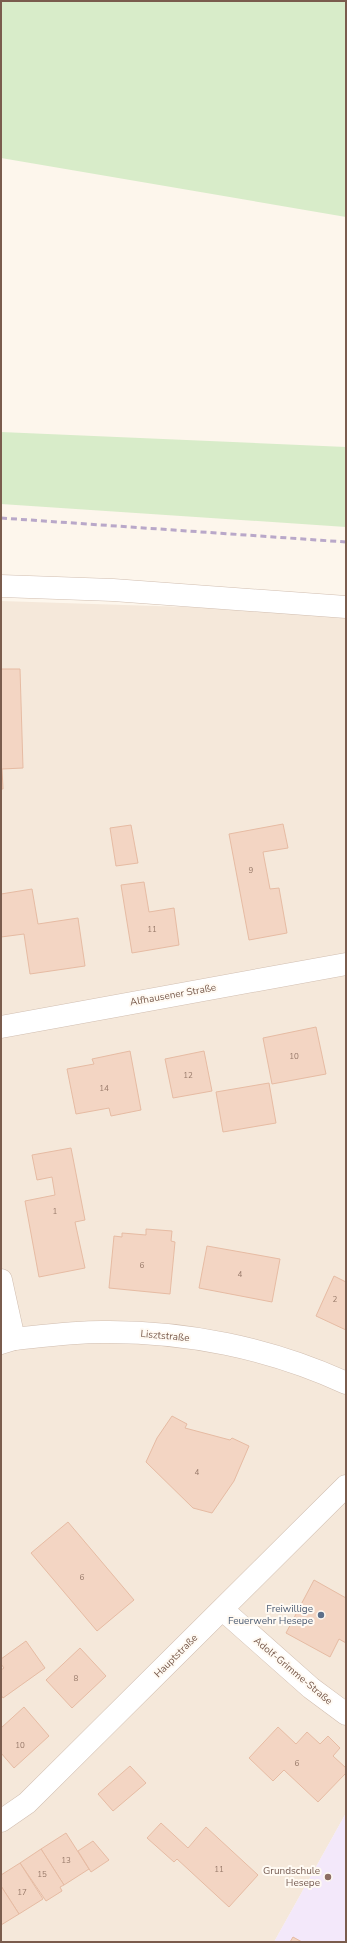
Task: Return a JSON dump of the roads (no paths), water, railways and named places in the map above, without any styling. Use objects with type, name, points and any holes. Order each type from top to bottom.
[{"type":"street","points":[[1,586],[113,590],[346,607]]},
{"type":"street","name":"Alfhausener Straße","points":[[1,1027],[346,964]]},
{"type":"street","points":[[1,1280],[8,1341]]},
{"type":"street","name":"Lisztstraße","points":[[8,1341],[101,1332],[182,1335],[258,1352],[346,1383]]},
{"type":"street","name":"Hauptstraße","points":[[1,1821],[27,1803],[223,1610],[346,1486]]},
{"type":"street","name":"Adolf-Grimme-Straße","points":[[223,1610],[311,1688],[346,1714]]},
{"type":"railway","points":[[1,518],[346,542]]},
{"type":"place","name":"Freiwillige Feuerwehr Hesepe","points":[[321,1615]]},
{"type":"place","name":"Grundschule Hesepe","points":[[328,1877]]}]
